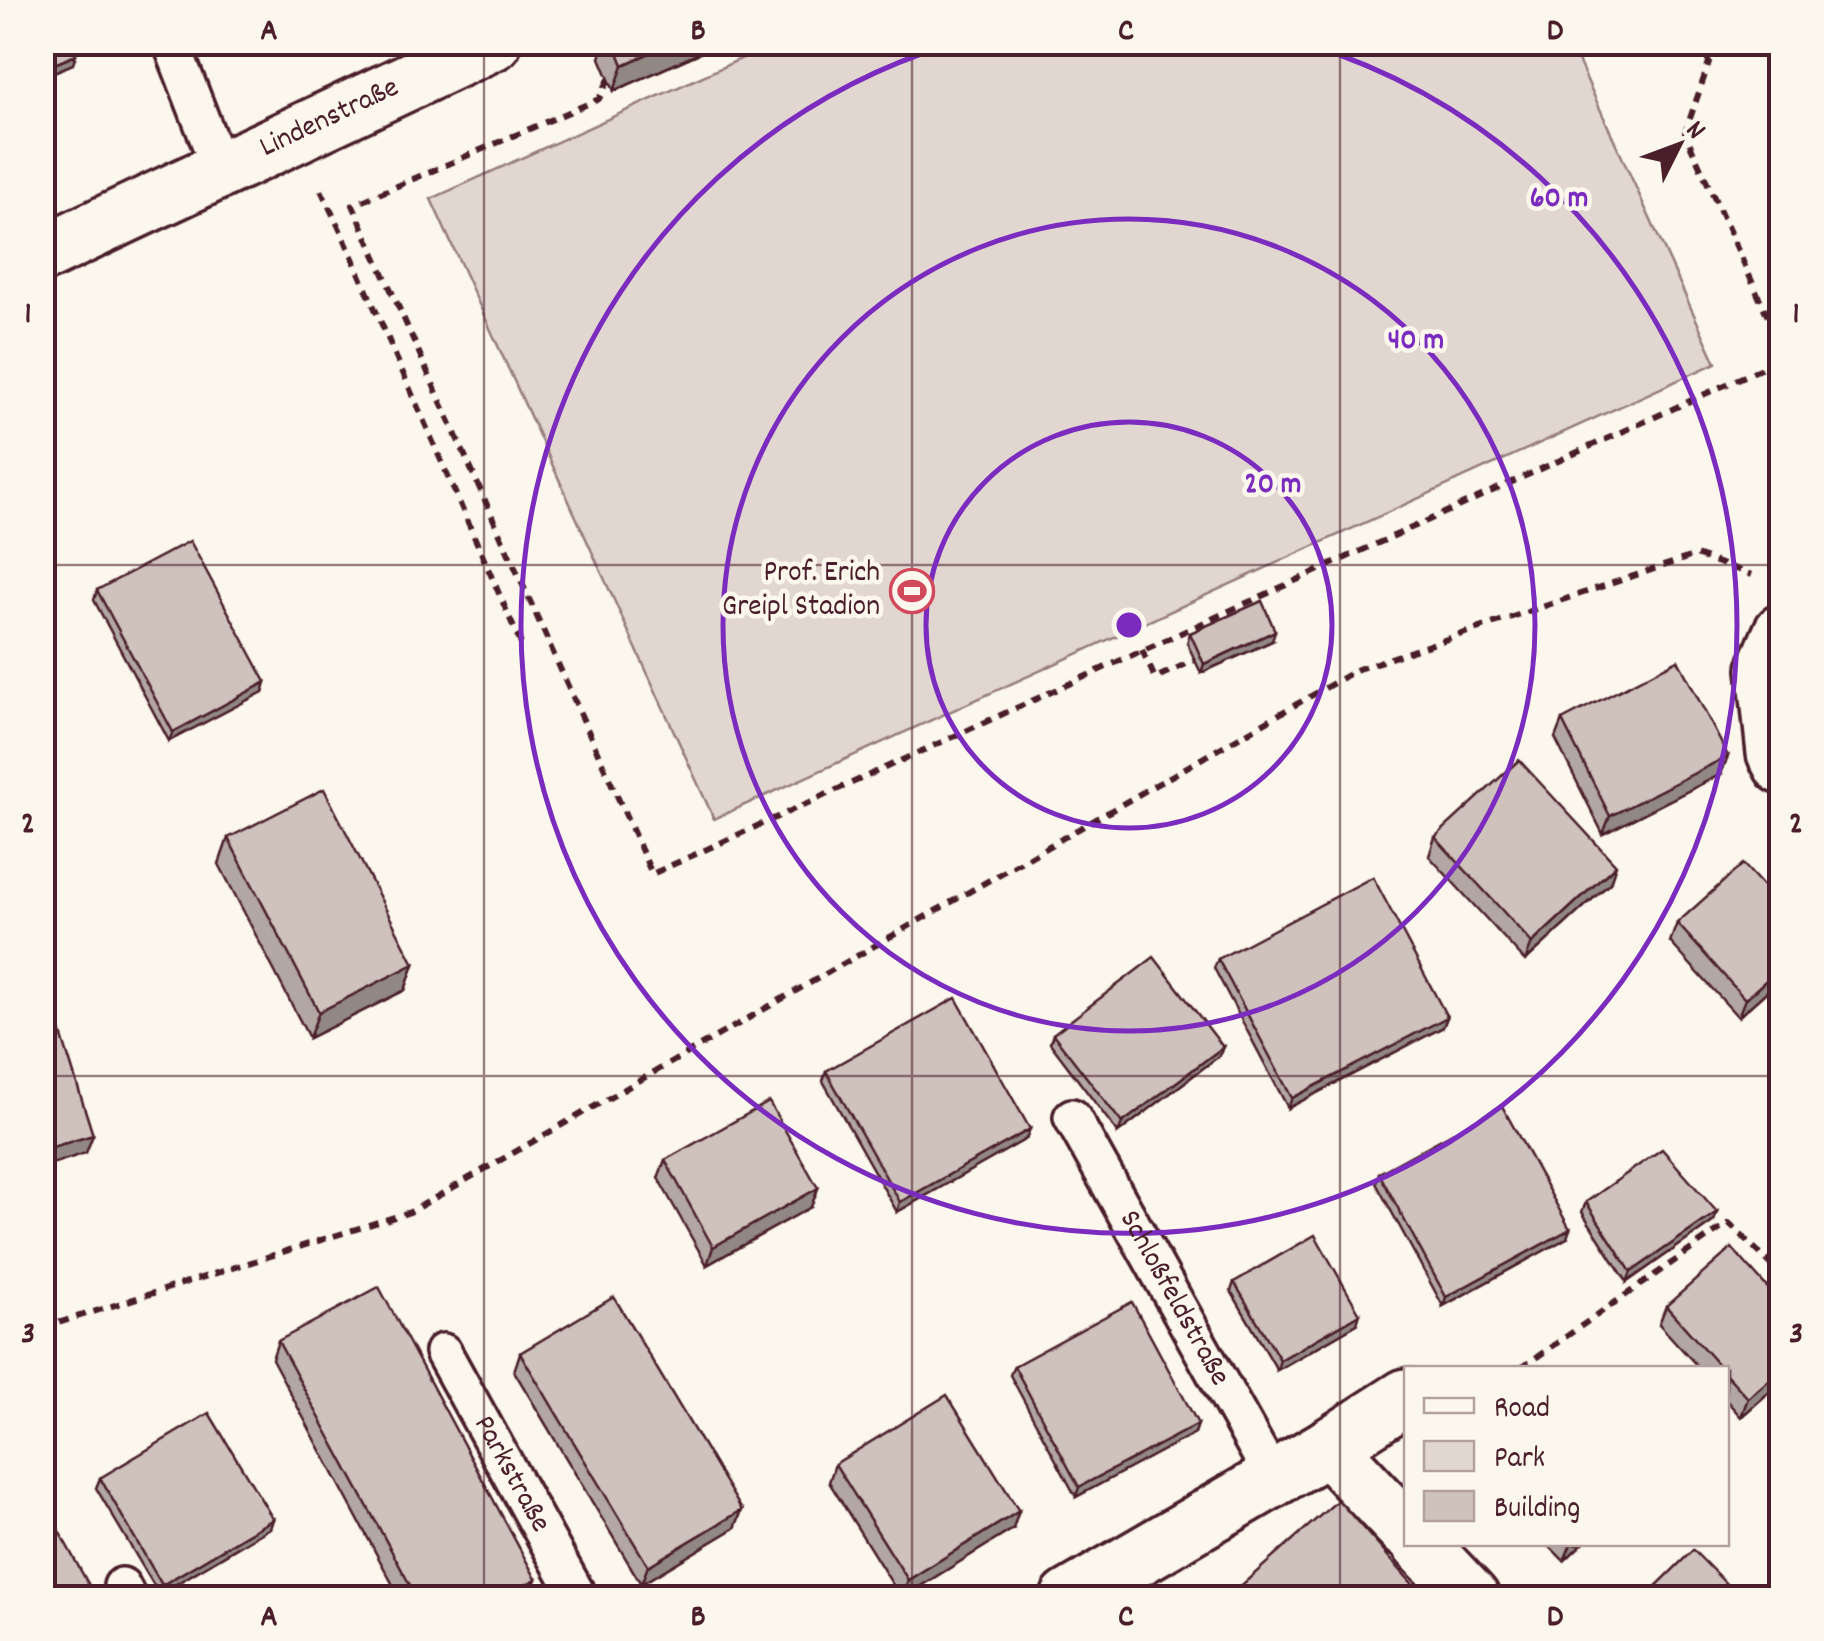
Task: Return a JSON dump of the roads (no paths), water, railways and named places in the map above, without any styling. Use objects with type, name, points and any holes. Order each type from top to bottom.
[{"type":"street","name":"Lindenstraße","points":[[42,254],[493,42]]},
{"type":"street","points":[[1782,632],[1766,669],[1775,754],[1782,766]]},
{"type":"street","points":[[1069,1598],[1404,1399]]},
{"type":"street","points":[[1328,1447],[1404,1528]]},
{"type":"street","points":[[1422,1546],[1472,1598]]},
{"type":"lane","name":"Lindenstraße","points":[[171,42],[220,169]]},
{"type":"lane","name":"Schloßfeldstraße","points":[[1072,1117],[1274,1479]]},
{"type":"lane","name":"Parkstraße","points":[[444,1352],[579,1598]]},
{"type":"place","name":"Prof. Erich Greipl Stadion","points":[[912,591]]}]
